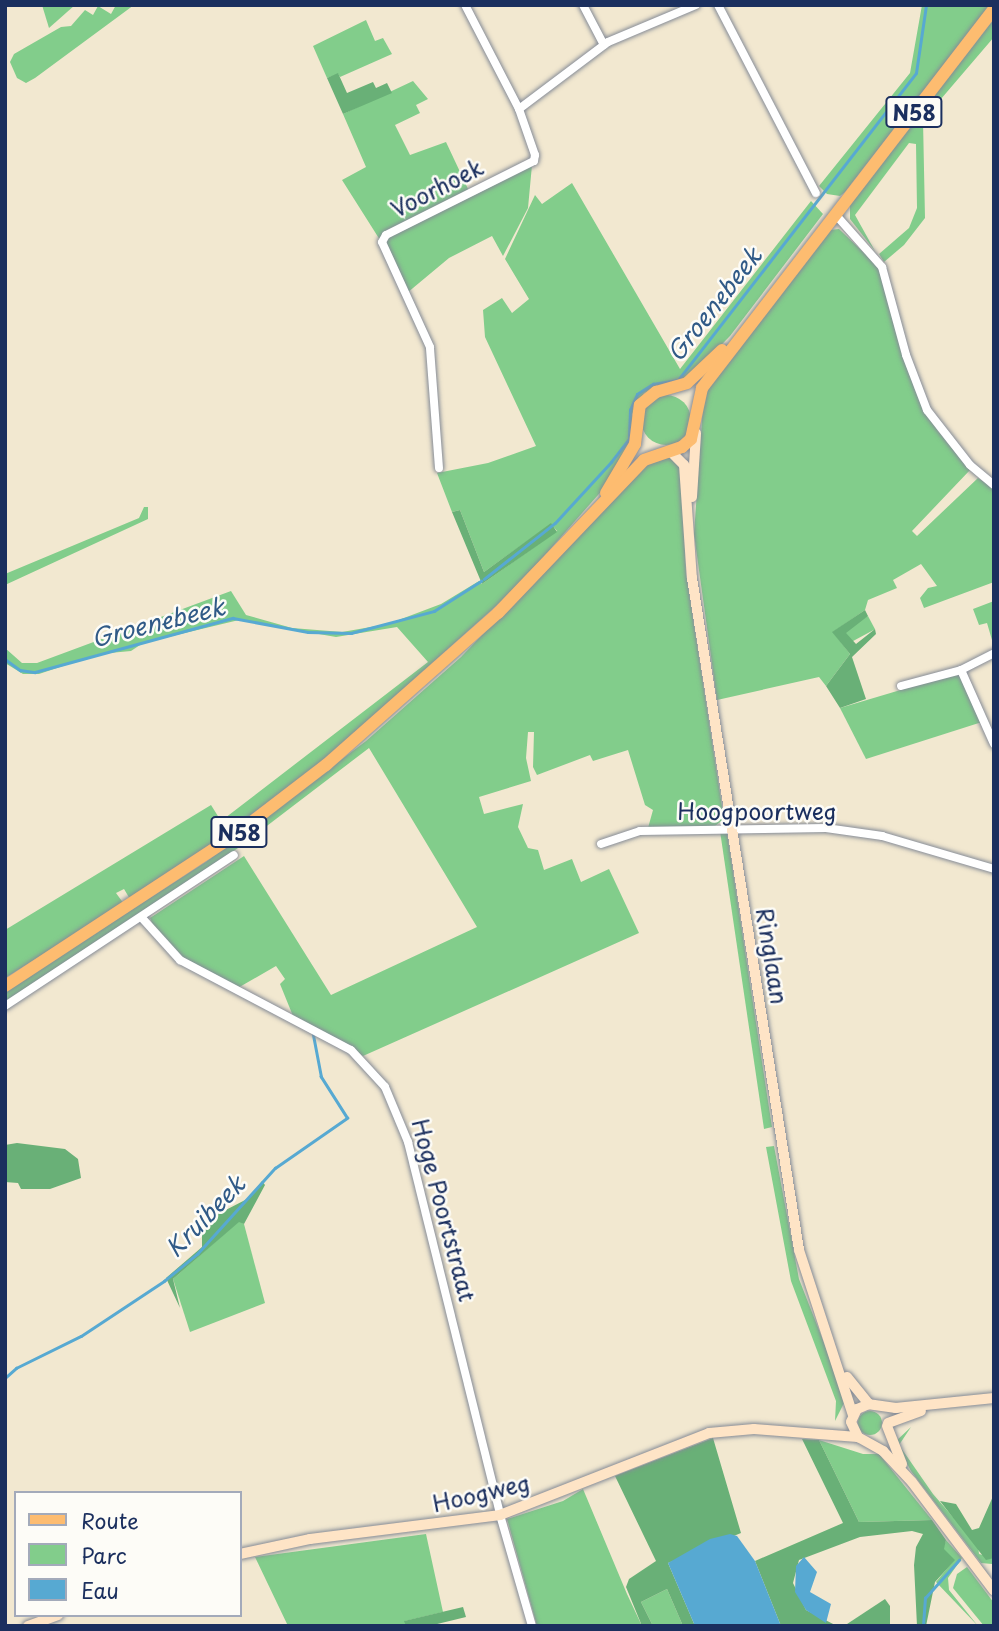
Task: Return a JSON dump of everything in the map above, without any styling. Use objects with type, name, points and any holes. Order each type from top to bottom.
[{"type":"main road","name":"N58","points":[[697,422],[702,388],[994,9]]},
{"type":"main road","name":"N58","points":[[673,390],[693,379],[758,312]]},
{"type":"main road","points":[[673,390],[687,397],[697,422],[682,447],[666,451],[646,442],[637,425],[637,415],[647,397],[673,390]]},
{"type":"main road","name":"Ringlaan","points":[[689,556],[697,422]]},
{"type":"main road","name":"N58","points":[[580,529],[628,459],[636,441],[637,425]]},
{"type":"main road","name":"N58","points":[[5,986],[222,844],[336,757],[490,621],[644,460],[666,451]]},
{"type":"main road","name":"Ringlaan","points":[[666,451],[684,465],[689,556],[799,1250],[858,1437],[870,1441],[912,1482]]},
{"type":"main road","name":"Ringlaan","points":[[834,1357],[888,1424],[891,1445],[912,1482],[994,1591]]},
{"type":"main road","points":[[810,1433],[839,1429],[873,1405],[994,1398]]},
{"type":"main road","points":[[870,1441],[878,1439],[888,1424],[899,1416],[961,1401]]},
{"type":"main road","name":"Hoogweg","points":[[242,1554],[300,1541],[499,1515],[564,1493],[675,1443],[720,1431],[810,1433]]},
{"type":"main road","points":[[810,1433],[858,1437]]},
{"type":"main road","points":[[28,1626],[53,1617]]},
{"type":"street","name":"Voorhoek","points":[[439,468],[430,347],[382,242],[386,235],[534,161],[519,109],[465,5]]},
{"type":"street","points":[[583,5],[604,45]]},
{"type":"street","points":[[519,109],[604,45],[696,5]]},
{"type":"street","points":[[718,5],[816,193]]},
{"type":"street","points":[[835,214],[879,261],[921,398],[970,465],[994,485]]},
{"type":"street","points":[[901,686],[961,670],[994,653]]},
{"type":"street","points":[[961,670],[994,744]]},
{"type":"street","name":"Hoogpoortweg","points":[[601,844],[640,831],[731,828],[849,830],[994,869]]},
{"type":"street","points":[[5,1006],[234,855]]},
{"type":"street","name":"Hoge Poortstraat","points":[[142,918],[180,960],[351,1051],[385,1087],[408,1142],[499,1515],[532,1626]]},
{"type":"green space","points":[[42,5],[75,5],[49,28]]},
{"type":"green space","points":[[116,5],[134,5],[35,78],[26,83],[17,78],[10,62],[14,54],[61,27],[71,26],[85,10],[93,15],[98,6],[111,14]]},
{"type":"green space","points":[[922,5],[990,5],[845,192],[840,196],[827,194],[819,186],[910,73]]},
{"type":"green space","points":[[994,19],[994,37],[923,120],[925,218],[904,245],[884,262],[879,254],[909,228],[917,208],[916,144],[909,143],[855,215],[875,251],[850,219],[850,203]]},
{"type":"green space","points":[[366,20],[375,41],[383,38],[392,54],[340,77],[338,74],[327,78],[313,46]]},
{"type":"green space","points":[[338,73],[347,93],[373,82],[376,88],[387,83],[392,93],[343,114],[327,78]]},
{"type":"green space","points":[[413,81],[428,99],[416,105],[420,113],[395,125],[410,155],[446,142],[469,191],[380,240],[342,180],[366,167],[343,114]]},
{"type":"green space","points":[[532,165],[528,208],[503,256],[492,236],[449,258],[407,293],[385,241]]},
{"type":"green space","points":[[572,183],[680,369],[811,201],[823,214],[730,336],[688,379],[644,393],[632,414],[633,438],[606,486],[515,589],[317,766],[232,829],[225,818],[428,662],[397,627],[336,637],[239,620],[143,643],[131,651],[99,654],[39,674],[23,674],[5,663],[5,648],[22,663],[37,663],[231,591],[246,615],[292,628],[342,632],[388,624],[441,604],[479,581],[482,584],[557,531],[551,524],[484,572],[460,510],[452,512],[437,473],[488,463],[536,446],[485,337],[483,310],[502,298],[512,313],[529,299],[505,259],[535,195],[542,204]]},
{"type":"green space","points":[[839,229],[880,268],[915,390],[938,431],[970,470],[912,531],[917,536],[978,478],[994,488],[994,582],[924,608],[920,598],[928,588],[937,586],[921,564],[893,580],[897,588],[868,600],[865,610],[833,632],[850,654],[826,686],[819,677],[717,700],[694,534],[704,392],[830,230]]},
{"type":"green space","points":[[666,395],[684,402],[691,420],[684,438],[666,445],[648,438],[641,420],[648,402]]},
{"type":"green space","points":[[654,456],[672,457],[682,470],[686,573],[724,819],[715,826],[648,828],[653,810],[645,805],[628,750],[593,761],[590,755],[537,775],[533,767],[534,732],[528,732],[526,758],[531,781],[479,797],[484,814],[523,804],[518,827],[528,848],[538,850],[544,870],[572,859],[581,882],[609,869],[639,933],[363,1056],[293,1016],[280,984],[285,979],[276,966],[236,989],[174,954],[158,937],[150,918],[244,856],[331,995],[477,927],[369,748],[238,848],[5,1003],[5,991],[206,862],[366,741],[461,657]]},
{"type":"green space","points":[[144,507],[148,507],[148,519],[5,585],[5,574],[139,518]]},
{"type":"green space","points":[[460,510],[484,572],[551,523],[557,532],[482,584],[452,512]]},
{"type":"green space","points":[[994,601],[994,647],[987,623],[979,625],[973,609]]},
{"type":"green space","points":[[865,610],[868,616],[846,633],[856,644],[875,629],[876,634],[852,657],[866,699],[840,708],[826,686],[850,654],[832,632]]},
{"type":"green space","points":[[868,616],[875,629],[850,642],[843,629]]},
{"type":"green space","points":[[961,672],[982,722],[866,759],[840,708]]},
{"type":"green space","points":[[211,805],[221,821],[214,826],[221,837],[130,899],[124,889],[116,893],[124,904],[5,978],[5,930]]},
{"type":"green space","points":[[720,831],[727,833],[772,1127],[764,1129]]},
{"type":"green space","points":[[17,1143],[65,1149],[78,1159],[81,1178],[50,1189],[21,1189],[18,1183],[5,1182],[5,1145]]},
{"type":"green space","points":[[774,1146],[799,1279],[846,1399],[835,1421],[836,1401],[791,1281],[766,1147]]},
{"type":"green space","points":[[262,1181],[265,1185],[244,1224],[239,1222],[173,1279],[180,1308],[166,1278],[202,1247],[202,1234],[216,1215],[249,1198]]},
{"type":"green space","points":[[239,1221],[244,1224],[265,1303],[190,1332],[173,1279]]},
{"type":"green space","points":[[870,1411],[879,1414],[882,1423],[879,1432],[870,1435],[861,1432],[858,1423],[861,1414]]},
{"type":"green space","points":[[911,1427],[899,1445],[933,1494],[978,1546],[979,1554],[994,1558],[992,1564],[981,1563],[911,1471],[895,1442]]},
{"type":"green space","points":[[713,1438],[741,1533],[668,1563],[695,1626],[683,1626],[667,1589],[641,1602],[653,1626],[642,1626],[626,1587],[629,1579],[656,1561],[615,1476]]},
{"type":"green space","points":[[802,1439],[819,1440],[859,1522],[932,1520],[946,1540],[944,1549],[955,1560],[935,1582],[926,1626],[917,1626],[914,1565],[916,1547],[923,1534],[912,1531],[860,1537],[799,1560],[793,1583],[806,1610],[837,1626],[781,1626],[755,1561],[843,1523]]},
{"type":"green space","points":[[819,1440],[863,1454],[879,1454],[932,1520],[859,1522]]},
{"type":"green space","points":[[583,1489],[642,1626],[537,1626],[507,1519],[563,1501]]},
{"type":"green space","points":[[994,1494],[994,1558],[986,1560],[940,1501],[956,1504],[972,1530],[979,1528]]},
{"type":"green space","points":[[426,1534],[443,1612],[405,1621],[406,1626],[288,1626],[255,1557]]},
{"type":"green space","points":[[946,1540],[962,1558],[948,1578],[949,1590],[978,1626],[936,1582],[954,1560],[943,1549]]},
{"type":"green space","points":[[967,1567],[994,1603],[994,1626],[984,1626],[953,1588],[957,1574]]},
{"type":"green space","points":[[667,1589],[683,1626],[653,1626],[641,1602]]},
{"type":"green space","points":[[885,1599],[890,1606],[890,1626],[844,1626]]},
{"type":"green space","points":[[463,1607],[466,1617],[429,1626],[406,1626],[404,1621]]},
{"type":"water","points":[[730,1534],[737,1536],[755,1561],[781,1626],[695,1626],[668,1563],[710,1539]]},
{"type":"water","points":[[804,1557],[817,1572],[810,1592],[831,1604],[826,1623],[806,1610],[795,1592],[796,1566]]},
{"type":"waterway","name":"Groenebeek","points":[[484,579],[555,523],[611,462],[629,439],[630,410],[637,394],[653,384],[678,380],[916,73],[926,5]]},
{"type":"waterway","name":"Groenebeek","points":[[5,659],[20,670],[35,672],[233,618],[308,632],[351,633],[434,611],[481,581]]},
{"type":"waterway","name":"Kruibeek","points":[[5,1378],[16,1368],[81,1336],[164,1281],[197,1254],[275,1168],[347,1118],[321,1077],[313,1035]]},
{"type":"waterway","name":"Kruibeek","points":[[923,1626],[925,1598],[959,1560]]}]
